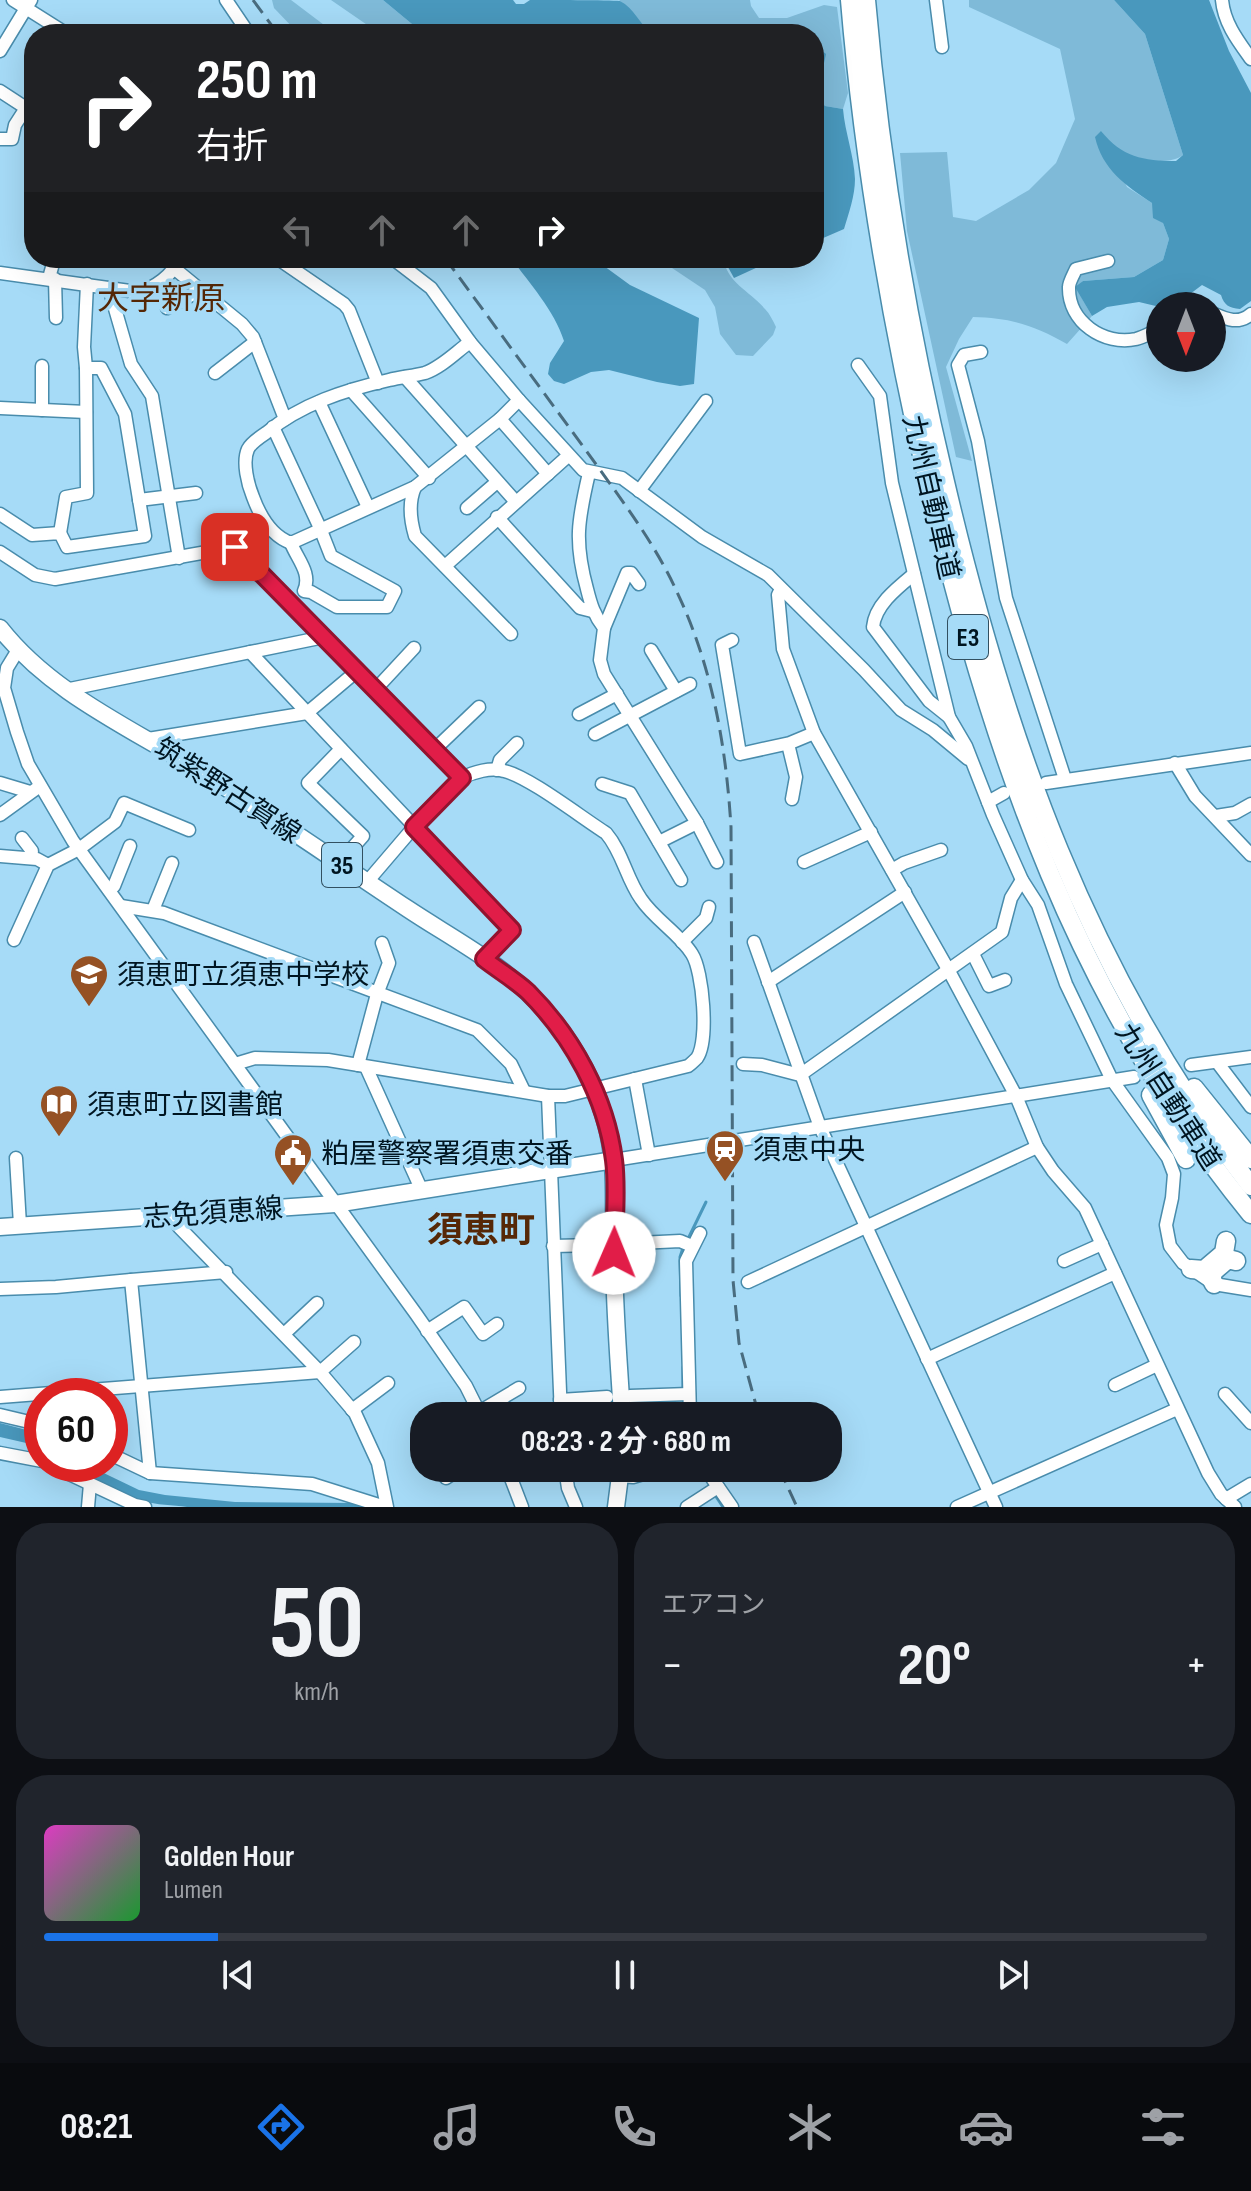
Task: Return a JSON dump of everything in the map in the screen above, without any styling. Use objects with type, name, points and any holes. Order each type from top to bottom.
[{"type":"highway","name":"九州自動車道","points":[[850,0],[866,150],[881,252],[916,429],[952,584],[1013,783],[1076,937],[1124,1030],[1163,1095],[1251,1214]]},
{"type":"highway","name":"九州自動車道","points":[[866,0],[897,249],[914,343],[949,503],[995,677],[1031,780],[1081,906],[1119,983],[1160,1055],[1205,1124],[1251,1186]]},
{"type":"highway","points":[[1081,906],[1137,1005],[1191,1084],[1251,1159]]},
{"type":"highway","points":[[1076,937],[1111,1022],[1186,1159]]},
{"type":"highway","points":[[1191,1269],[1204,1270],[1224,1253],[1226,1241]]},
{"type":"highway","points":[[1214,1284],[1211,1278],[1214,1271],[1228,1259],[1236,1261]]},
{"type":"main road","name":"筑紫野古賀線","points":[[0,628],[18,650],[65,690],[268,814],[484,959],[526,990],[548,1014],[564,1035],[594,1088],[614,1160],[614,1253],[621,1402]]},
{"type":"main road","name":"志免須恵線","points":[[0,1227],[335,1204],[614,1160]]},
{"type":"main road","points":[[616,1507],[619,1482]]},
{"type":"street","points":[[13,0],[30,4],[55,24]]},
{"type":"street","points":[[226,0],[239,24]]},
{"type":"street","points":[[936,0],[942,47]]},
{"type":"street","points":[[1222,0],[1223,14],[1251,59]]},
{"type":"street","points":[[0,51],[30,4]]},
{"type":"street","points":[[0,91],[24,101]]},
{"type":"street","points":[[0,139],[12,139],[15,125],[24,112]]},
{"type":"street","points":[[1108,261],[1076,269],[1069,287],[1079,320],[1095,334],[1134,340],[1146,335]]},
{"type":"street","points":[[53,268],[56,318]]},
{"type":"street","points":[[0,273],[137,292],[146,290],[171,268]]},
{"type":"street","points":[[181,268],[201,290],[242,324],[255,342],[285,419]]},
{"type":"street","points":[[292,268],[344,304],[378,383]]},
{"type":"street","points":[[405,268],[431,288],[470,342],[568,456],[589,473],[622,478],[702,537],[768,575],[901,710],[933,730],[970,761]]},
{"type":"street","points":[[86,368],[101,368],[125,414],[145,536],[67,547],[60,533],[66,497],[87,493],[84,347],[87,284]]},
{"type":"street","points":[[109,288],[131,364],[152,396],[179,558]]},
{"type":"street","points":[[167,308],[201,290]]},
{"type":"street","points":[[1226,318],[1244,320],[1251,314]]},
{"type":"street","points":[[215,373],[255,342]]},
{"type":"street","points":[[292,605],[304,591],[307,574],[291,543],[264,522],[252,494],[246,467],[248,450],[273,427],[319,402],[351,390],[435,368],[470,342]]},
{"type":"street","points":[[981,352],[964,355],[958,365],[978,441],[1006,598],[1065,779]]},
{"type":"street","points":[[858,365],[880,396],[892,483],[949,717],[966,746],[1022,880],[1038,905],[1066,984],[1112,1080],[1168,1158],[1174,1174],[1174,1186],[1166,1235],[1173,1252],[1214,1284],[1251,1290]]},
{"type":"street","points":[[42,366],[42,410]]},
{"type":"street","points":[[405,377],[516,502]]},
{"type":"street","points":[[351,390],[429,478]]},
{"type":"street","points":[[291,543],[415,487],[519,400]]},
{"type":"street","points":[[639,491],[706,401]]},
{"type":"street","points":[[319,402],[368,507]]},
{"type":"street","points":[[0,408],[86,412]]},
{"type":"street","points":[[500,419],[548,474]]},
{"type":"street","points":[[273,427],[331,556],[395,591],[387,607],[337,607],[304,591]]},
{"type":"street","points":[[445,566],[568,456]]},
{"type":"street","points":[[589,473],[577,532],[579,561],[592,611],[604,628]]},
{"type":"street","points":[[467,508],[497,482]]},
{"type":"street","points":[[415,487],[410,519],[415,536],[511,634]]},
{"type":"street","points":[[139,500],[196,493]]},
{"type":"street","points":[[0,514],[32,535],[60,533]]},
{"type":"street","points":[[497,517],[580,608],[592,611]]},
{"type":"street","points":[[0,552],[35,575],[55,579],[235,547],[462,778]]},
{"type":"street","points":[[639,584],[631,573],[627,573],[604,628],[600,660],[604,674],[697,823],[717,862]]},
{"type":"street","points":[[914,574],[895,590],[874,615],[873,627],[929,701],[949,717]]},
{"type":"street","points":[[781,589],[778,595],[783,649],[814,733],[949,971],[1016,1096],[1037,1147],[1085,1208],[1208,1473],[1230,1503],[1251,1484]]},
{"type":"street","points":[[65,690],[324,637]]},
{"type":"street","points":[[732,640],[722,645],[740,754],[788,744],[814,733]]},
{"type":"street","points":[[375,690],[414,648]]},
{"type":"street","points":[[18,650],[4,676],[4,688],[35,789],[427,1331],[474,1402]]},
{"type":"street","points":[[651,650],[676,691]]},
{"type":"street","points":[[250,652],[512,930],[484,959]]},
{"type":"street","points":[[148,739],[307,713],[357,671]]},
{"type":"street","points":[[595,734],[690,684]]},
{"type":"street","points":[[579,714],[617,694]]},
{"type":"street","points":[[434,750],[479,707]]},
{"type":"street","points":[[497,770],[500,760],[517,743]]},
{"type":"street","points":[[788,744],[796,777],[792,799]]},
{"type":"street","points":[[339,863],[363,836],[308,783],[341,749]]},
{"type":"street","points":[[1046,783],[1251,753]]},
{"type":"street","points":[[1175,763],[1195,796],[1251,855]]},
{"type":"street","points":[[235,1064],[255,1058],[328,1060],[548,1096],[565,1096],[688,1066],[697,1058],[702,1043],[699,970],[693,955],[642,901],[616,845],[606,833],[521,778],[497,770],[471,773],[462,778],[367,882]]},
{"type":"street","points":[[0,783],[35,789]]},
{"type":"street","points":[[602,784],[630,793],[681,880]]},
{"type":"street","points":[[0,815],[35,789]]},
{"type":"street","points":[[988,802],[1004,793]]},
{"type":"street","points":[[14,940],[48,865],[79,849],[115,822],[124,803],[189,830]]},
{"type":"street","points":[[1216,816],[1235,813],[1251,804]]},
{"type":"street","points":[[659,842],[697,823]]},
{"type":"street","points":[[804,862],[871,832]]},
{"type":"street","points":[[22,838],[32,851],[31,858]]},
{"type":"street","points":[[109,890],[114,886],[130,846]]},
{"type":"street","points":[[892,870],[941,850]]},
{"type":"street","points":[[0,856],[31,858],[48,865]]},
{"type":"street","points":[[153,910],[172,863]]},
{"type":"street","points":[[743,1064],[762,1065],[800,1075],[1002,932],[1011,898],[1022,880]]},
{"type":"street","points":[[768,982],[905,892]]},
{"type":"street","points":[[121,906],[153,910],[477,1030],[511,1064],[524,1091]]},
{"type":"street","points":[[682,942],[706,918],[709,907]]},
{"type":"street","points":[[754,942],[820,1127],[996,1507]]},
{"type":"street","points":[[382,943],[389,963],[377,994],[362,1066],[422,1191]]},
{"type":"street","points":[[973,954],[989,986],[1005,980]]},
{"type":"street","points":[[1191,1065],[1251,1057]]},
{"type":"street","points":[[1217,1062],[1251,1107]]},
{"type":"street","points":[[614,1160],[1134,1077]]},
{"type":"street","points":[[635,1079],[649,1155]]},
{"type":"street","points":[[548,1096],[560,1400],[607,1397]]},
{"type":"street","points":[[748,1282],[1037,1147]]},
{"type":"street","points":[[16,1158],[20,1225]]},
{"type":"street","points":[[128,1463],[150,1473],[312,1484],[386,1507],[378,1463],[352,1410],[226,1272],[179,1227],[173,1214]]},
{"type":"street","points":[[689,1402],[686,1261],[700,1233]]},
{"type":"street","points":[[639,1243],[680,1241],[692,1246]]},
{"type":"street","points":[[1064,1261],[1102,1244]]},
{"type":"street","points":[[553,1246],[597,1245]]},
{"type":"street","points":[[0,1289],[226,1272]]},
{"type":"street","points":[[927,1359],[1115,1273]]},
{"type":"street","points":[[131,1280],[150,1473]]},
{"type":"street","points":[[284,1334],[317,1303]]},
{"type":"street","points":[[427,1331],[464,1307],[483,1334],[497,1324]]},
{"type":"street","points":[[0,1397],[320,1372],[354,1342]]},
{"type":"street","points":[[1115,1385],[1157,1365]]},
{"type":"street","points":[[352,1410],[388,1383]]},
{"type":"street","points":[[498,1402],[519,1388]]},
{"type":"street","points":[[630,1396],[689,1394]]},
{"type":"street","points":[[1225,1394],[1251,1423]]},
{"type":"street","points":[[957,1507],[1177,1409]]},
{"type":"street","points":[[0,1415],[24,1421]]},
{"type":"street","points":[[0,1454],[24,1458]]},
{"type":"street","points":[[86,1482],[145,1507]]},
{"type":"street","points":[[512,1482],[522,1507]]},
{"type":"street","points":[[567,1482],[576,1507]]},
{"type":"street","points":[[715,1482],[732,1507]]},
{"type":"street","points":[[88,1507],[90,1484]]},
{"type":"street","points":[[687,1507],[718,1487]]},
{"type":"shaded area","points":[[272,0],[291,0],[323,24],[289,24],[274,8]]},
{"type":"shaded area","points":[[331,0],[383,0],[412,24],[366,24]]},
{"type":"shaded area","points":[[383,0],[513,0],[516,4],[530,0],[620,1],[643,24],[412,24]]},
{"type":"shaded area","points":[[619,0],[750,0],[759,18],[787,18],[824,5],[837,7],[848,93],[843,109],[824,105],[824,24],[642,24]]},
{"type":"shaded area","points":[[969,0],[1114,0],[1145,34],[1183,155],[1159,161],[1138,158],[1114,147],[1101,131],[1127,187],[1152,203],[1163,223],[1169,239],[1163,260],[1134,277],[1083,281],[1076,288],[1092,316],[1067,344],[1022,324],[973,317],[946,367],[972,461],[956,457],[907,231],[900,153],[947,152],[953,217],[976,221],[1029,190],[1056,163],[1075,119],[1060,49],[969,7]]},
{"type":"shaded area","points":[[1114,0],[1209,0],[1229,51],[1251,93],[1251,301],[1240,309],[1226,303],[1226,292],[1215,292],[1202,285],[1193,292],[1146,292],[1146,304],[1107,307],[1092,316],[1075,287],[1083,281],[1134,277],[1163,260],[1169,239],[1163,223],[1153,218],[1152,203],[1124,183],[1109,167],[1095,137],[1101,131],[1117,147],[1143,158],[1176,161],[1183,155],[1145,34]]},
{"type":"shaded area","points":[[824,105],[843,109],[853,161],[853,198],[844,229],[824,238]]},
{"type":"shaded area","points":[[518,268],[607,268],[630,285],[699,318],[694,384],[680,386],[609,370],[591,372],[564,384],[554,381],[548,374],[550,363],[564,341],[548,308]]},
{"type":"shaded area","points":[[672,268],[726,268],[734,281],[759,302],[776,327],[773,335],[753,356],[736,355],[720,334],[715,307],[705,290]]},
{"type":"shaded area","points":[[728,268],[756,268],[734,278]]},
{"type":"shaded area","points":[[0,1423],[24,1429],[24,1442],[0,1437]]},
{"type":"shaded area","points":[[100,1482],[122,1482],[139,1490],[165,1495],[235,1502],[356,1503],[364,1507],[187,1507],[142,1501]]},
{"type":"waterway","points":[[687,1241],[706,1202]]},
{"type":"waterway","points":[[681,1296],[680,1257],[683,1248]]},
{"type":"waterway","points":[[683,1367],[683,1392]]},
{"type":"waterway","points":[[715,1495],[723,1507]]},
{"type":"tunnel","points":[[606,1244],[639,1243]]},
{"type":"railway","points":[[253,0],[271,24]]},
{"type":"railway","points":[[452,268],[646,536],[677,592],[700,648],[708,677],[721,736],[731,827],[733,1280],[739,1343],[755,1402]]},
{"type":"railway","points":[[785,1482],[797,1507]]},
{"type":"place","name":"須恵町立須恵中学校","points":[[89,1008]]},
{"type":"place","name":"須恵町立図書館","points":[[59,1138]]},
{"type":"place","name":"須恵中央","points":[[725,1183]]},
{"type":"place","name":"粕屋警察署須恵交番","points":[[293,1187]]},
{"type":"district","name":"大字新原","points":[[161,298]]},
{"type":"district","name":"須恵町","points":[[481,1229]]},
{"type":"route","points":[[235,547],[462,778],[414,827],[512,930],[484,959],[526,990],[548,1014],[564,1035],[594,1088],[614,1160],[614,1253]]}]
